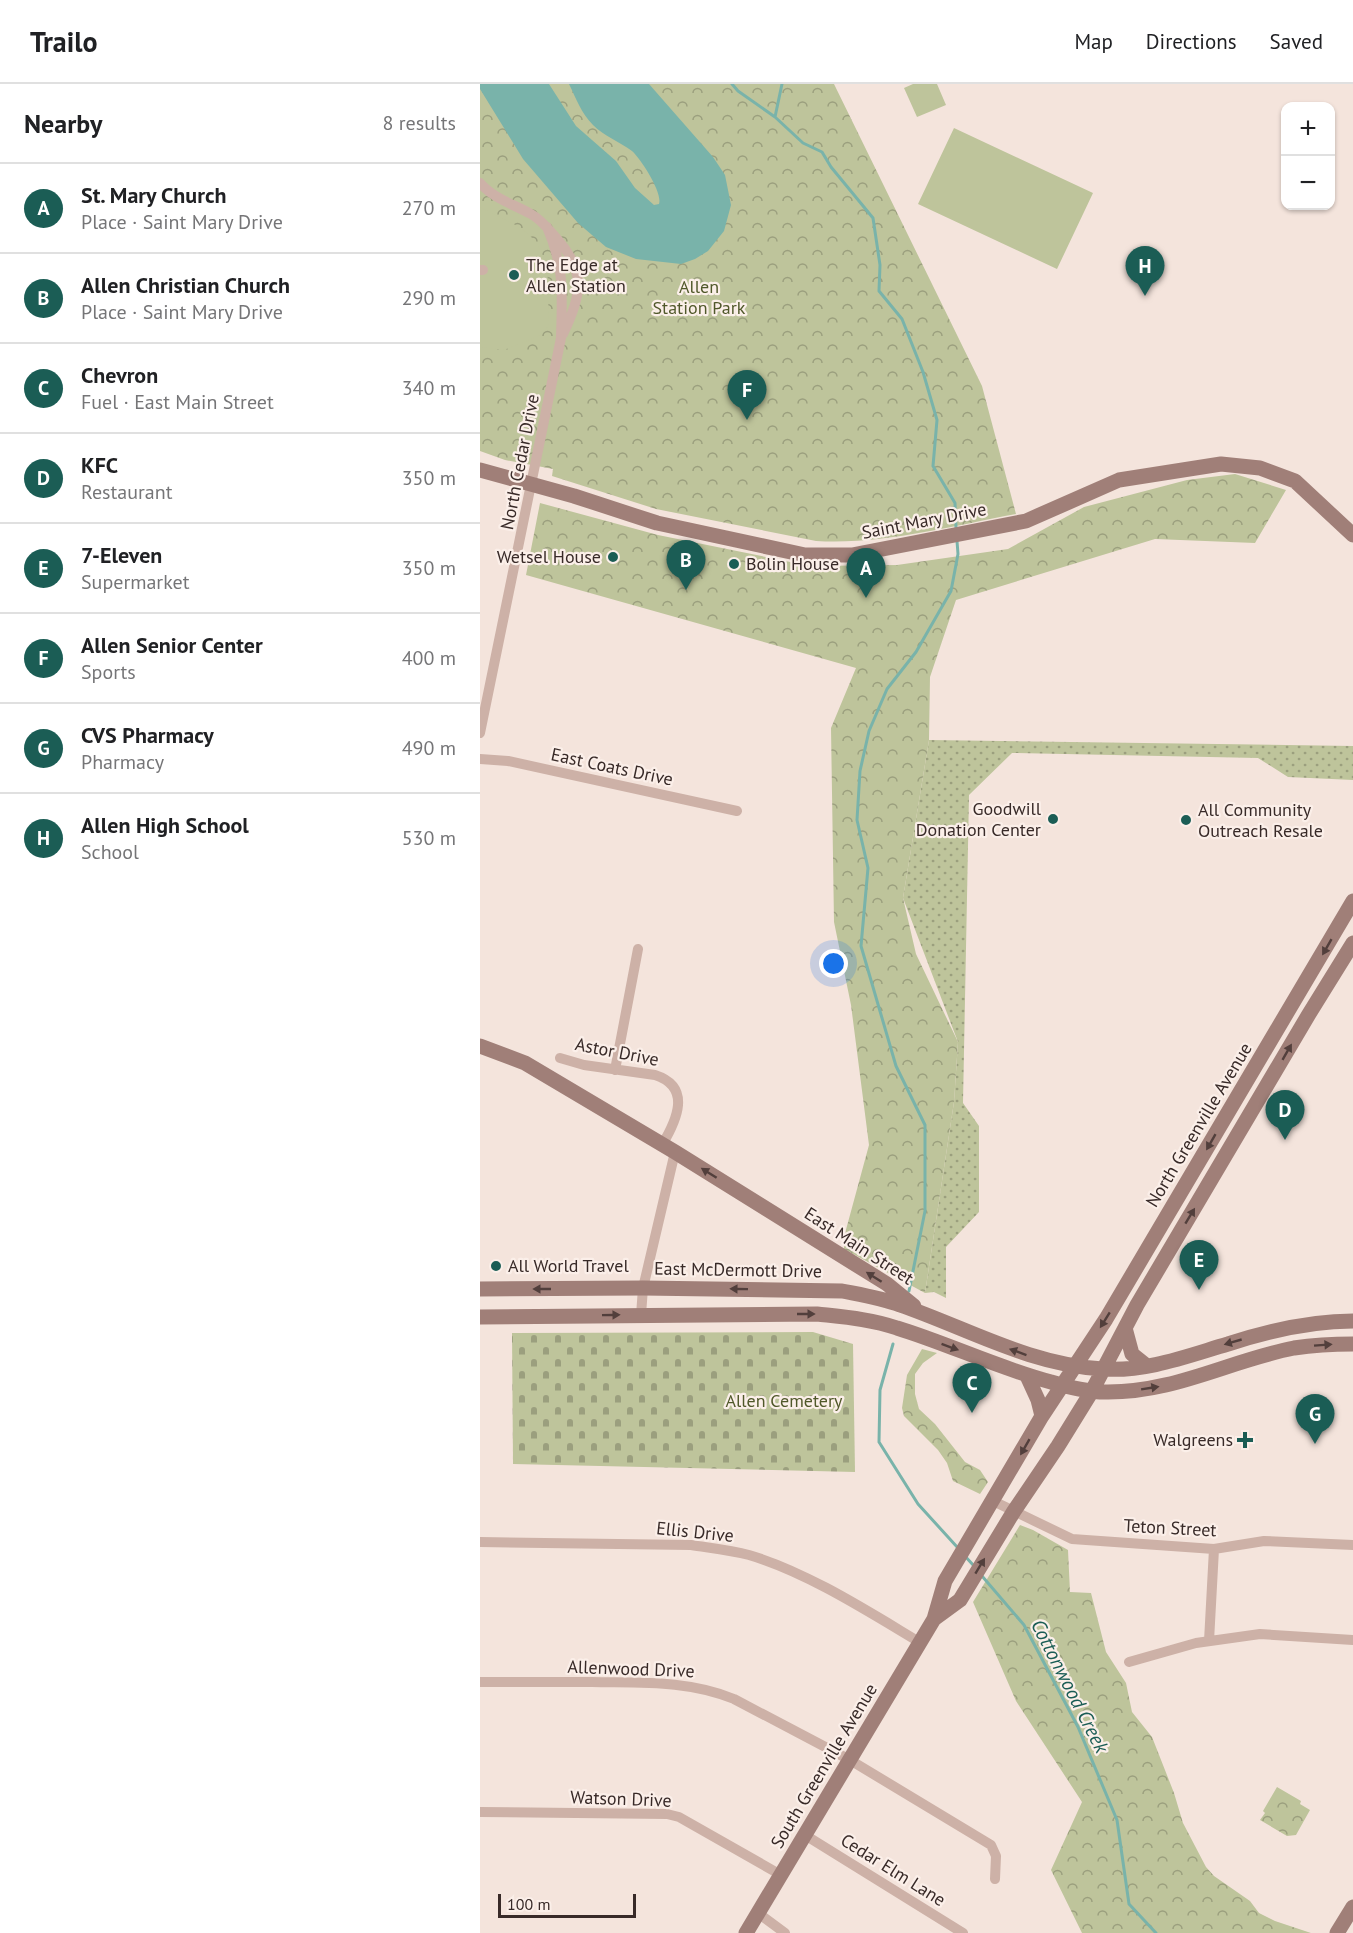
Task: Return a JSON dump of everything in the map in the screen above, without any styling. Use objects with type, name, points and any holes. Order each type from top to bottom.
[{"type":"main road","name":"Saint Mary Drive","points":[[480,470],[574,496],[657,523],[805,555],[845,556],[1040,516],[1119,480],[1221,464],[1260,468],[1295,481],[1353,535]]},
{"type":"main road","name":"North Greenville Avenue","points":[[1074,1366],[1112,1310],[1353,901]]},
{"type":"main road","name":"North Greenville Avenue","points":[[1103,1369],[1309,1014],[1353,943]]},
{"type":"main road","name":"East Main Street","points":[[480,1046],[520,1060],[669,1148],[887,1284],[920,1313],[1021,1353],[1074,1366],[1103,1369],[1147,1366],[1290,1328],[1333,1321],[1353,1321]]},
{"type":"main road","name":"East McDermott Drive","points":[[480,1288],[842,1291],[873,1296],[920,1313]]},
{"type":"main road","points":[[480,1317],[817,1314],[859,1319],[896,1327],[1027,1376],[1092,1391],[1145,1389],[1178,1383],[1294,1348],[1325,1344],[1353,1344]]},
{"type":"main road","points":[[1125,1328],[1132,1354],[1147,1366]]},
{"type":"main road","points":[[1290,1328],[1294,1348]]},
{"type":"main road","name":"South Greenville Avenue","points":[[746,1933],[921,1643],[934,1619],[945,1581],[1074,1366]]},
{"type":"main road","name":"South Greenville Avenue","points":[[934,1619],[960,1600],[1014,1511],[1092,1391],[1103,1369]]},
{"type":"main road","points":[[1027,1376],[1038,1400],[1042,1416]]},
{"type":"main road","points":[[1342,1931],[1353,1907]]},
{"type":"street","name":"North Cedar Drive","points":[[480,183],[488,192],[532,215],[547,227],[574,262],[578,279],[576,306],[561,338]]},
{"type":"street","name":"North Cedar Drive","points":[[480,733],[561,338],[563,296],[561,267],[547,227]]},
{"type":"street","name":"East Coats Drive","points":[[480,759],[508,761],[737,810]]},
{"type":"street","points":[[615,1070],[638,949]]},
{"type":"street","name":"Astor Drive","points":[[560,1058],[584,1065],[655,1075],[672,1084],[678,1094],[679,1104],[643,1288],[641,1314]]},
{"type":"street","name":"Teton Street","points":[[993,1501],[1072,1539],[1214,1549],[1264,1541],[1353,1545]]},
{"type":"street","name":"Ellis Drive","points":[[480,1542],[691,1545],[749,1555],[783,1567],[816,1583],[921,1643]]},
{"type":"street","points":[[1209,1641],[1214,1549]]},
{"type":"street","points":[[1129,1662],[1196,1643],[1260,1634],[1353,1640]]},
{"type":"street","name":"Allenwood Drive","points":[[480,1682],[644,1683],[687,1685],[714,1691],[734,1699],[850,1760],[991,1845],[996,1856],[995,1880]]},
{"type":"street","name":"Watson Drive","points":[[480,1812],[668,1814],[679,1817],[781,1875]]},
{"type":"street","name":"Cedar Elm Lane","points":[[806,1835],[963,1933]]},
{"type":"street","points":[[758,1913],[785,1933]]},
{"type":"green space","name":"Allen Station Park","points":[[480,84],[834,84],[982,386],[1016,514],[891,537],[816,541],[656,509],[552,476],[553,469],[505,460],[480,451]]},
{"type":"green space","points":[[913,84],[937,84],[946,105],[917,117],[904,88]]},
{"type":"green space","points":[[954,128],[1093,193],[1057,269],[918,204]]},
{"type":"green space","name":"The Edge at Allen Station","points":[[480,207],[526,232],[535,242],[545,263],[548,288],[548,326],[541,335],[504,350],[480,347]]},
{"type":"green space","points":[[1235,474],[1286,490],[1255,543],[1155,539],[956,600],[930,677],[929,740],[903,898],[916,954],[958,1042],[954,1102],[925,1293],[844,1249],[844,1237],[869,1145],[851,1005],[834,922],[831,728],[856,668],[526,575],[540,503],[658,535],[810,566],[897,565],[1008,549],[1084,507],[1187,480]]},
{"type":"green space","points":[[929,740],[1353,746],[1353,780],[1288,777],[1258,758],[1012,753],[969,795],[963,1103],[979,1126],[979,1212],[946,1247],[946,1298],[934,1292],[925,1293],[954,1102],[958,1042],[903,898]]},
{"type":"green space","name":"Allen Cemetery","points":[[813,1332],[853,1344],[855,1472],[513,1464],[512,1333]]},
{"type":"green space","points":[[922,1349],[937,1353],[923,1363],[915,1374],[915,1394],[919,1409],[935,1424],[965,1462],[980,1470],[988,1482],[980,1494],[953,1481],[947,1463],[938,1450],[904,1416],[902,1408],[907,1375]]},
{"type":"green space","points":[[1020,1525],[1068,1550],[1070,1592],[1091,1593],[1106,1652],[1126,1683],[1132,1712],[1152,1737],[1183,1823],[1206,1867],[1214,1876],[1250,1901],[1259,1913],[1311,1933],[1082,1933],[1051,1870],[1082,1802],[1016,1701],[973,1602]]},
{"type":"green space","points":[[1277,1787],[1301,1801],[1300,1804],[1310,1810],[1296,1835],[1287,1836],[1260,1820]]},
{"type":"water","points":[[480,84],[549,84],[576,126],[616,161],[635,188],[654,205],[659,204],[658,192],[641,161],[632,151],[593,125],[582,110],[569,84],[649,84],[713,157],[725,175],[731,205],[724,231],[708,251],[681,264],[636,259],[606,247],[578,223],[523,159],[480,89]]},
{"type":"waterway","name":"Cottonwood Creek","points":[[732,84],[738,91],[775,117],[803,143],[822,152],[831,167],[873,218],[880,265],[879,291],[902,319],[923,372],[937,420],[933,466],[955,503],[956,528]]},
{"type":"waterway","points":[[775,117],[782,84]]},
{"type":"waterway","name":"Cottonwood Creek","points":[[909,1291],[925,1211],[925,1125],[896,1066],[861,946],[868,868],[857,820],[860,771],[869,731],[887,689],[916,652],[951,591],[958,554],[957,541]]},
{"type":"waterway","name":"Cottonwood Creek","points":[[893,1344],[880,1390],[879,1442],[918,1504],[958,1548]]},
{"type":"waterway","name":"Cottonwood Creek","points":[[964,1555],[974,1566]]},
{"type":"waterway","name":"Cottonwood Creek","points":[[982,1576],[1024,1625],[1078,1727],[1117,1820],[1129,1904],[1156,1933]]},
{"type":"place","name":"The Edge at Allen Station","points":[[514,275]]},
{"type":"place","name":"Allen High School","points":[[1145,296]]},
{"type":"place","name":"Allen Senior Center","points":[[747,420]]},
{"type":"place","name":"Wetsel House","points":[[613,557]]},
{"type":"place","name":"Bolin House","points":[[734,564]]},
{"type":"place","name":"Allen Christian Church","points":[[686,590]]},
{"type":"place","name":"St. Mary Church","points":[[866,598]]},
{"type":"place","name":"Goodwill Donation Center","points":[[1053,819]]},
{"type":"place","name":"All Community Outreach Resale","points":[[1186,820]]},
{"type":"place","name":"KFC","points":[[1285,1140]]},
{"type":"place","name":"All World Travel","points":[[496,1266]]},
{"type":"place","name":"7-Eleven","points":[[1199,1290]]},
{"type":"place","name":"Chevron","points":[[972,1413]]},
{"type":"place","name":"Walgreens","points":[[1245,1440]]},
{"type":"place","name":"CVS Pharmacy","points":[[1315,1444]]}]
